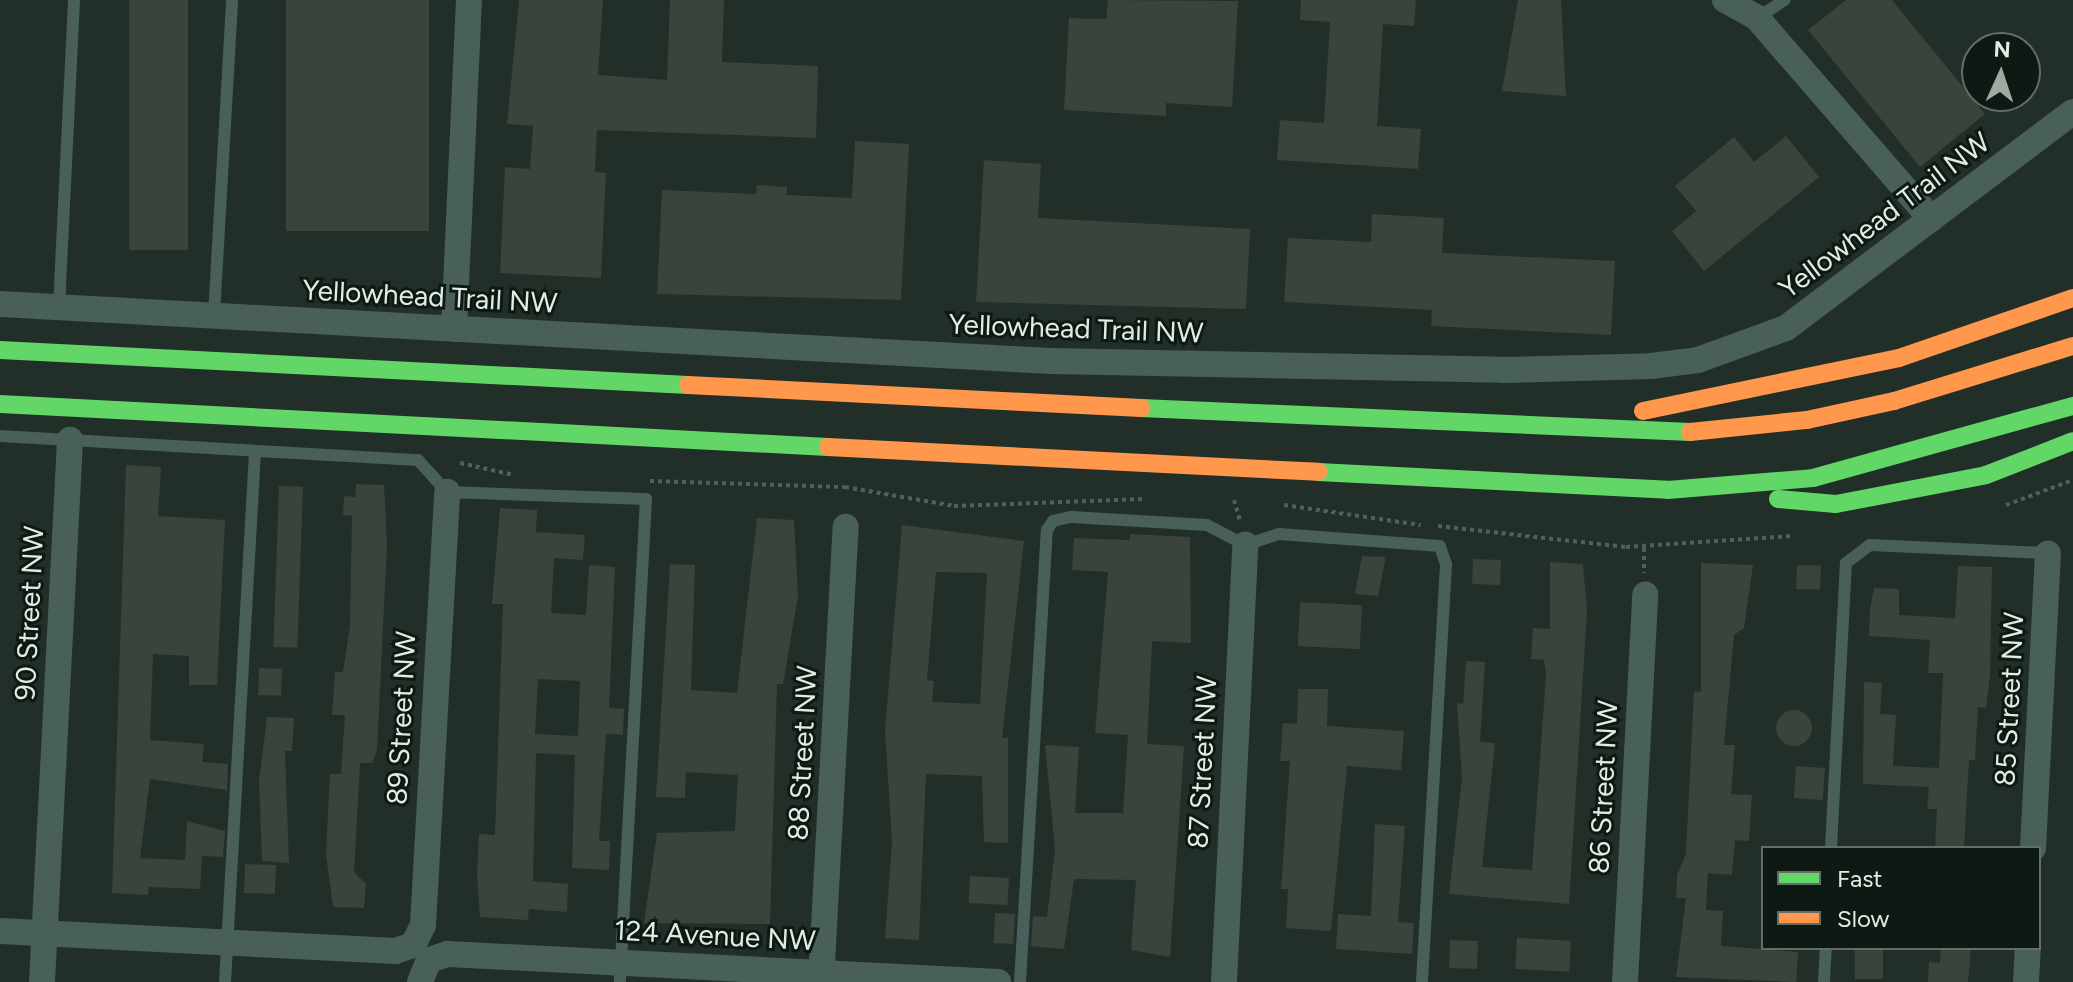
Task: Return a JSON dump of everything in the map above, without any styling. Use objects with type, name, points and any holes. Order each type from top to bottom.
[{"type":"highway","points":[[1543,431],[1899,358],[2073,298]]},
{"type":"highway","points":[[0,350],[1543,431],[1666,434],[1807,420],[1975,380],[2073,346]]},
{"type":"highway","points":[[0,404],[1668,490],[1836,504],[1986,475],[2073,441]]},
{"type":"highway","points":[[1668,490],[1813,478],[2073,406]]},
{"type":"street","points":[[454,329],[469,0]]},
{"type":"street","points":[[1725,0],[1757,18],[1931,219]]},
{"type":"street","name":"Yellowhead Trail NW","points":[[0,304],[1171,365],[1651,366],[1698,360],[1786,328],[2073,112]]},
{"type":"street","name":"90 Street NW","points":[[42,982],[70,440]]},
{"type":"street","name":"89 Street NW","points":[[421,962],[447,492]]},
{"type":"street","name":"88 Street NW","points":[[822,977],[846,527]]},
{"type":"street","name":"87 Street NW","points":[[1224,982],[1245,545]]},
{"type":"street","name":"85 Street NW","points":[[2033,846],[2048,553]]},
{"type":"street","name":"86 Street NW","points":[[1625,982],[1645,595]]},
{"type":"street","name":"124 Avenue NW","points":[[0,931],[395,951],[421,962],[448,954],[620,972],[998,982]]},
{"type":"street","points":[[2026,982],[2028,950]]},
{"type":"lane","points":[[59,307],[74,0]]},
{"type":"lane","points":[[214,315],[232,0]]},
{"type":"lane","points":[[1757,18],[1785,0]]},
{"type":"lane","points":[[0,436],[418,460],[447,492],[646,499],[620,972]]},
{"type":"lane","points":[[225,982],[255,452]]},
{"type":"lane","points":[[1020,982],[1047,530],[1071,517],[1207,525],[1245,545],[1279,534],[1432,541],[1444,553],[1422,982]]},
{"type":"lane","points":[[1831,846],[1846,563],[1870,545],[2048,553]]},
{"type":"lane","points":[[1824,982],[1826,950]]},
{"type":"path","points":[[418,460],[523,476]]},
{"type":"path","points":[[1998,507],[2073,480]]},
{"type":"path","points":[[641,481],[845,487],[954,506],[1150,499]]},
{"type":"path","points":[[1228,500],[1245,501]]},
{"type":"path","points":[[1271,503],[1598,546],[1800,535]]},
{"type":"building","points":[[129,0],[188,0],[188,250],[129,250]]},
{"type":"building","points":[[286,0],[429,0],[429,231],[286,231]]},
{"type":"building","points":[[519,0],[603,0],[598,75],[667,80],[670,0],[724,0],[722,62],[818,66],[816,138],[597,130],[595,172],[606,173],[601,278],[500,273],[505,167],[530,169],[533,126],[507,124]]},
{"type":"building","points":[[1108,0],[1238,1],[1232,107],[1166,103],[1166,116],[1064,110],[1069,18],[1106,19]]},
{"type":"building","points":[[1301,0],[1416,0],[1414,26],[1383,24],[1377,126],[1421,129],[1418,169],[1277,160],[1280,120],[1324,123],[1330,22],[1300,20]]},
{"type":"building","points":[[1518,0],[1561,0],[1566,96],[1502,91]]},
{"type":"building","points":[[1846,0],[1892,0],[1961,85],[1961,112],[1985,114],[1920,167],[1808,30]]},
{"type":"building","points":[[1786,136],[1819,177],[1704,271],[1672,231],[1696,211],[1675,186],[1734,137],[1754,162]]},
{"type":"building","points":[[855,141],[909,144],[901,300],[657,294],[662,190],[756,194],[757,185],[787,187],[787,195],[852,198]]},
{"type":"building","points":[[984,160],[1041,164],[1038,218],[1250,229],[1246,309],[976,302]]},
{"type":"building","points":[[1372,214],[1444,218],[1442,253],[1615,261],[1611,335],[1431,326],[1432,310],[1284,302],[1288,238],[1371,242]]},
{"type":"building","points":[[126,465],[161,467],[158,516],[225,520],[217,685],[189,685],[189,656],[153,654],[150,740],[204,744],[202,762],[228,764],[227,790],[150,779],[140,858],[185,860],[187,821],[225,831],[223,857],[202,856],[200,889],[149,887],[148,895],[112,893]]},
{"type":"building","points":[[356,484],[384,485],[387,546],[377,750],[372,763],[360,763],[354,872],[366,884],[364,908],[333,907],[326,855],[330,774],[341,774],[345,715],[332,715],[335,672],[343,672],[350,626],[352,516],[343,515],[344,496],[355,497]]},
{"type":"building","points":[[279,486],[303,487],[297,648],[273,647]]},
{"type":"building","points":[[500,508],[537,510],[536,532],[585,535],[583,560],[554,558],[551,613],[586,615],[589,565],[615,567],[609,708],[624,709],[623,735],[606,734],[599,841],[610,841],[609,870],[572,868],[575,755],[536,753],[533,881],[568,884],[567,912],[529,909],[528,920],[480,917],[477,875],[479,834],[495,835],[503,604],[492,604]],"holes":[[[538,679],[580,681],[578,736],[535,734]]]},
{"type":"building","points":[[757,518],[794,520],[798,596],[783,684],[777,684],[770,924],[644,923],[657,833],[735,831],[738,775],[686,772],[685,798],[656,797],[670,564],[695,565],[691,690],[737,693]]},
{"type":"building","points":[[902,525],[1024,541],[1002,738],[1008,738],[1008,843],[984,842],[982,776],[926,774],[919,940],[885,938],[892,842],[885,731]],"holes":[[[936,572],[987,573],[980,704],[932,702],[934,681],[927,680]]]},
{"type":"building","points":[[1130,534],[1190,537],[1191,643],[1152,641],[1147,744],[1184,746],[1170,957],[1131,950],[1136,880],[1074,879],[1064,949],[1031,946],[1033,916],[1047,917],[1055,849],[1045,745],[1079,747],[1075,813],[1123,813],[1128,735],[1095,733],[1108,572],[1072,570],[1074,538],[1130,540]]},
{"type":"building","points":[[1362,556],[1386,557],[1378,596],[1355,594]]},
{"type":"building","points":[[1473,559],[1501,560],[1500,585],[1472,584]]},
{"type":"building","points":[[1550,562],[1583,564],[1587,611],[1569,904],[1449,894],[1462,778],[1457,703],[1463,704],[1466,661],[1485,662],[1480,742],[1495,743],[1482,867],[1532,870],[1546,675],[1544,660],[1531,659],[1533,628],[1550,629]]},
{"type":"building","points":[[1701,563],[1753,565],[1744,628],[1734,635],[1724,745],[1735,745],[1731,794],[1752,795],[1749,841],[1735,840],[1732,875],[1708,873],[1706,910],[1723,911],[1721,946],[1798,952],[1796,982],[1676,977],[1686,898],[1676,898],[1677,875],[1686,854],[1694,691],[1701,692]]},
{"type":"building","points":[[1797,565],[1821,566],[1820,590],[1796,589]]},
{"type":"building","points":[[1958,566],[1992,567],[1990,676],[1986,708],[1978,707],[1975,760],[1969,760],[1964,846],[1935,846],[1937,809],[1927,809],[1929,787],[1863,784],[1864,682],[1882,683],[1880,714],[1896,715],[1893,766],[1939,768],[1943,673],[1928,673],[1930,640],[1869,636],[1874,588],[1899,589],[1899,615],[1955,618]]},
{"type":"building","points":[[1300,602],[1362,605],[1360,649],[1298,646]]},
{"type":"building","points":[[259,668],[282,669],[281,696],[258,695]]},
{"type":"building","points":[[1298,689],[1328,689],[1327,726],[1404,731],[1401,770],[1347,766],[1331,931],[1286,928],[1288,889],[1281,889],[1290,761],[1280,761],[1283,723],[1297,724]]},
{"type":"building","points":[[1794,710],[1806,716],[1812,728],[1806,740],[1794,746],[1782,740],[1776,728],[1782,716]]},
{"type":"building","points":[[267,717],[294,718],[292,751],[285,751],[289,863],[262,861],[259,781]]},
{"type":"building","points":[[1796,766],[1825,768],[1823,800],[1794,798]]},
{"type":"building","points":[[1375,824],[1405,826],[1398,922],[1414,923],[1412,954],[1336,949],[1338,914],[1371,916]]},
{"type":"building","points":[[245,864],[276,865],[275,894],[244,893]]},
{"type":"building","points":[[970,876],[1009,878],[1008,905],[969,903]]},
{"type":"building","points":[[995,913],[1015,914],[1013,944],[993,943]]},
{"type":"building","points":[[1517,938],[1571,941],[1569,972],[1515,969]]},
{"type":"building","points":[[1450,940],[1478,941],[1477,969],[1449,968]]},
{"type":"building","points":[[1855,950],[1883,950],[1883,979],[1855,979]]},
{"type":"building","points":[[1941,950],[1971,950],[1968,982],[1928,982],[1929,962],[1940,963]]},
{"type":"traffic: fast","points":[[0,350],[688,385]]},
{"type":"traffic: fast","points":[[0,404],[828,447]]},
{"type":"traffic: fast","points":[[1318,472],[1668,490],[1813,478],[2073,406]]},
{"type":"traffic: fast","points":[[1141,408],[1690,432]]},
{"type":"traffic: fast","points":[[1778,499],[1836,504],[1986,475],[2073,441]]},
{"type":"traffic: slow","points":[[1643,411],[1899,358],[2073,298]]},
{"type":"traffic: slow","points":[[1690,432],[1807,420],[1894,401],[2073,346]]},
{"type":"traffic: slow","points":[[688,385],[1141,408]]},
{"type":"traffic: slow","points":[[828,447],[1318,472]]}]
